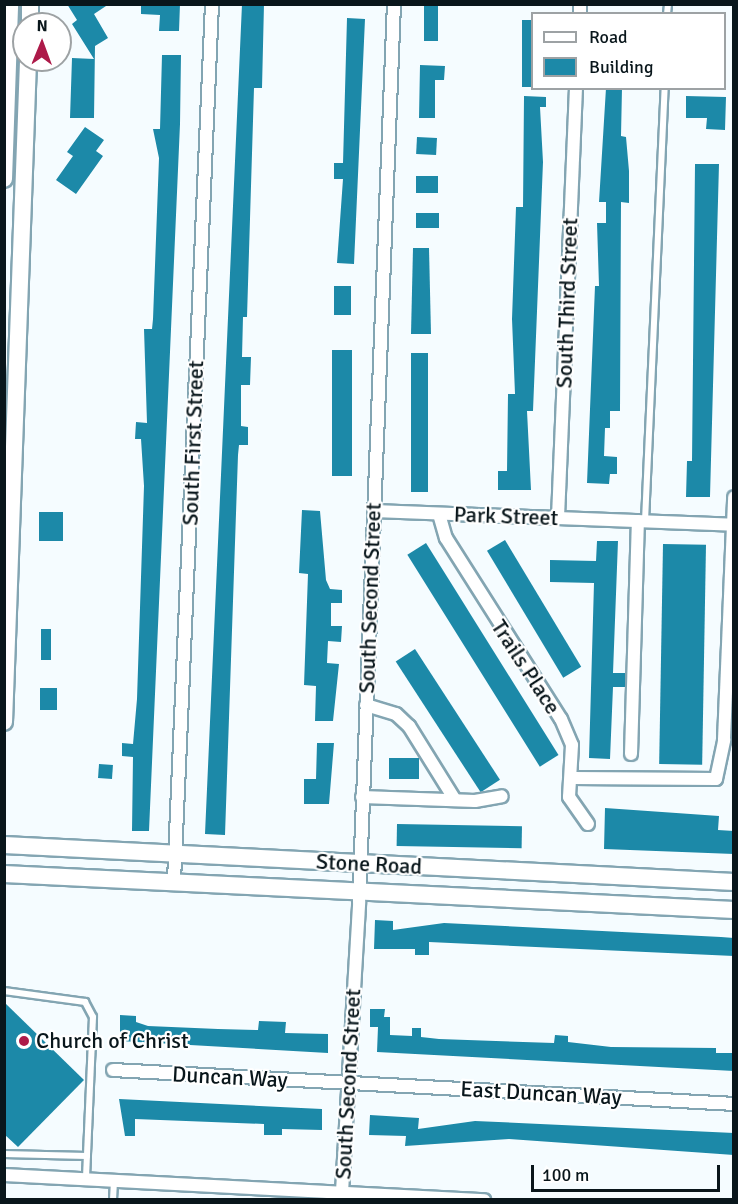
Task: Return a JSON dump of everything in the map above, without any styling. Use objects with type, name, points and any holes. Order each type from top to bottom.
[{"type":"main road","points":[[4,179],[10,4]]},
{"type":"main road","points":[[4,722],[10,421],[28,72]]},
{"type":"main road","name":"Stone Road","points":[[4,844],[175,855],[734,882]]},
{"type":"main road","name":"Stone Road","points":[[4,874],[734,910]]},
{"type":"street","name":"South First Street","points":[[174,881],[212,4]]},
{"type":"street","name":"South Second Street","points":[[341,1196],[359,890],[394,4]]},
{"type":"street","name":"South Third Street","points":[[558,518],[576,90]]},
{"type":"street","points":[[6,118],[27,118]]},
{"type":"street","points":[[573,778],[717,779],[724,740],[734,497]]},
{"type":"street","name":"Park Street","points":[[374,511],[733,525]]},
{"type":"street","name":"Trails Place","points":[[439,514],[446,538],[561,719],[572,745],[573,778],[569,797],[588,824]]},
{"type":"street","points":[[630,754],[642,521]]},
{"type":"street","points":[[366,705],[396,714],[409,726],[454,800]]},
{"type":"street","points":[[362,797],[454,800],[502,796]]},
{"type":"street","name":"Duncan Way","points":[[113,1070],[348,1084]]},
{"type":"street","name":"East Duncan Way","points":[[348,1084],[734,1104]]},
{"type":"street","points":[[4,1175],[341,1196],[484,1200]]},
{"type":"lane","points":[[642,521],[665,90]]},
{"type":"lane","points":[[4,991],[85,1002],[93,1017],[86,1179]]},
{"type":"lane","points":[[4,1154],[87,1156]]},
{"type":"lane","points":[[113,1200],[114,1181]]},
{"type":"building","points":[[67,4],[109,4],[94,14],[108,38],[95,46],[94,118],[70,118],[72,58],[94,59],[72,24],[77,20]]},
{"type":"building","points":[[141,4],[180,4],[179,31],[159,31],[160,15],[141,14]]},
{"type":"building","points":[[242,4],[264,4],[262,88],[254,88],[247,317],[243,317],[242,357],[251,357],[250,385],[241,385],[241,426],[248,427],[248,445],[239,445],[238,455],[225,835],[205,834]]},
{"type":"building","points":[[424,4],[438,4],[438,41],[424,41]]},
{"type":"building","points":[[347,18],[365,19],[354,264],[337,263],[343,179],[334,179],[334,163],[343,163]]},
{"type":"building","points":[[522,20],[531,20],[531,87],[522,87]]},
{"type":"building","points":[[162,55],[181,55],[180,124],[149,831],[132,831],[133,757],[122,756],[122,743],[133,744],[137,699],[144,486],[141,439],[135,439],[136,422],[147,423],[144,329],[152,329],[153,319],[159,158],[153,129],[160,129]]},
{"type":"building","points":[[420,65],[445,66],[444,80],[435,80],[435,118],[419,118]]},
{"type":"building","points":[[606,90],[622,90],[621,136],[626,137],[629,203],[621,202],[620,411],[610,411],[610,428],[605,428],[604,456],[617,457],[617,474],[610,474],[609,484],[587,483],[595,286],[599,286],[597,223],[606,223],[606,202],[599,202]]},
{"type":"building","points":[[524,96],[546,97],[546,107],[540,107],[543,162],[533,411],[527,411],[531,490],[498,490],[498,471],[507,471],[508,394],[515,394],[512,319],[516,207],[523,207]]},
{"type":"building","points":[[686,96],[726,97],[725,130],[706,129],[707,118],[686,118]]},
{"type":"building","points":[[85,127],[104,140],[96,151],[103,156],[76,194],[56,180],[73,156],[67,152]]},
{"type":"building","points":[[417,137],[437,138],[436,155],[416,154]]},
{"type":"building","points":[[695,164],[719,164],[710,497],[686,497],[687,461],[692,461]]},
{"type":"building","points":[[416,176],[438,176],[438,193],[416,193]]},
{"type":"building","points":[[416,213],[439,213],[439,228],[416,228]]},
{"type":"building","points":[[413,248],[429,248],[431,334],[411,334]]},
{"type":"building","points":[[334,286],[351,286],[351,315],[334,315]]},
{"type":"building","points":[[332,350],[352,350],[352,476],[332,476]]},
{"type":"building","points":[[411,353],[428,353],[428,492],[411,492]]},
{"type":"building","points":[[302,510],[320,511],[326,580],[330,589],[342,590],[342,603],[331,603],[331,626],[342,626],[341,642],[328,641],[327,663],[339,664],[333,721],[315,721],[316,686],[304,685],[308,574],[299,573]]},
{"type":"building","points":[[39,512],[63,512],[63,541],[39,541]]},
{"type":"building","points":[[505,540],[581,667],[563,678],[487,551]]},
{"type":"building","points":[[597,541],[618,541],[613,673],[625,673],[625,687],[613,687],[610,759],[589,758],[594,583],[550,582],[550,560],[596,561]]},
{"type":"building","points":[[426,543],[558,755],[540,767],[407,555]]},
{"type":"building","points":[[663,544],[706,545],[702,765],[659,764]]},
{"type":"building","points":[[41,629],[51,629],[51,660],[41,660]]},
{"type":"building","points":[[415,649],[500,780],[481,792],[396,662]]},
{"type":"building","points":[[40,688],[57,688],[57,710],[40,710]]},
{"type":"building","points":[[317,743],[334,743],[329,804],[304,804],[304,779],[316,779]]},
{"type":"building","points":[[389,758],[419,758],[419,779],[389,779]]},
{"type":"building","points":[[99,764],[113,765],[112,779],[98,778]]},
{"type":"building","points":[[605,808],[719,816],[718,830],[734,831],[734,854],[604,849]]},
{"type":"building","points":[[397,824],[522,826],[522,848],[397,846]]},
{"type":"building","points":[[375,920],[393,921],[393,930],[444,923],[734,938],[734,956],[429,942],[429,955],[415,955],[415,949],[374,949]]},
{"type":"building","name":"Church of Christ","points":[[4,1002],[84,1080],[18,1147],[4,1134]]},
{"type":"building","points":[[370,1009],[385,1009],[384,1017],[390,1017],[390,1035],[412,1036],[412,1028],[421,1028],[421,1037],[439,1039],[554,1043],[555,1035],[568,1036],[568,1042],[611,1047],[716,1048],[716,1053],[734,1053],[734,1071],[377,1052],[378,1027],[370,1027]]},
{"type":"building","points":[[120,1015],[136,1016],[136,1022],[148,1026],[218,1029],[258,1030],[259,1021],[286,1022],[285,1033],[328,1034],[328,1053],[120,1041]]},
{"type":"building","points":[[119,1099],[322,1109],[322,1130],[282,1129],[282,1135],[264,1135],[264,1124],[135,1119],[135,1136],[125,1136]]},
{"type":"building","points":[[370,1115],[419,1118],[418,1129],[475,1121],[734,1133],[734,1155],[509,1139],[405,1146],[406,1136],[369,1135]]},
{"type":"place","name":"Church of Christ","points":[[24,1041]]}]
